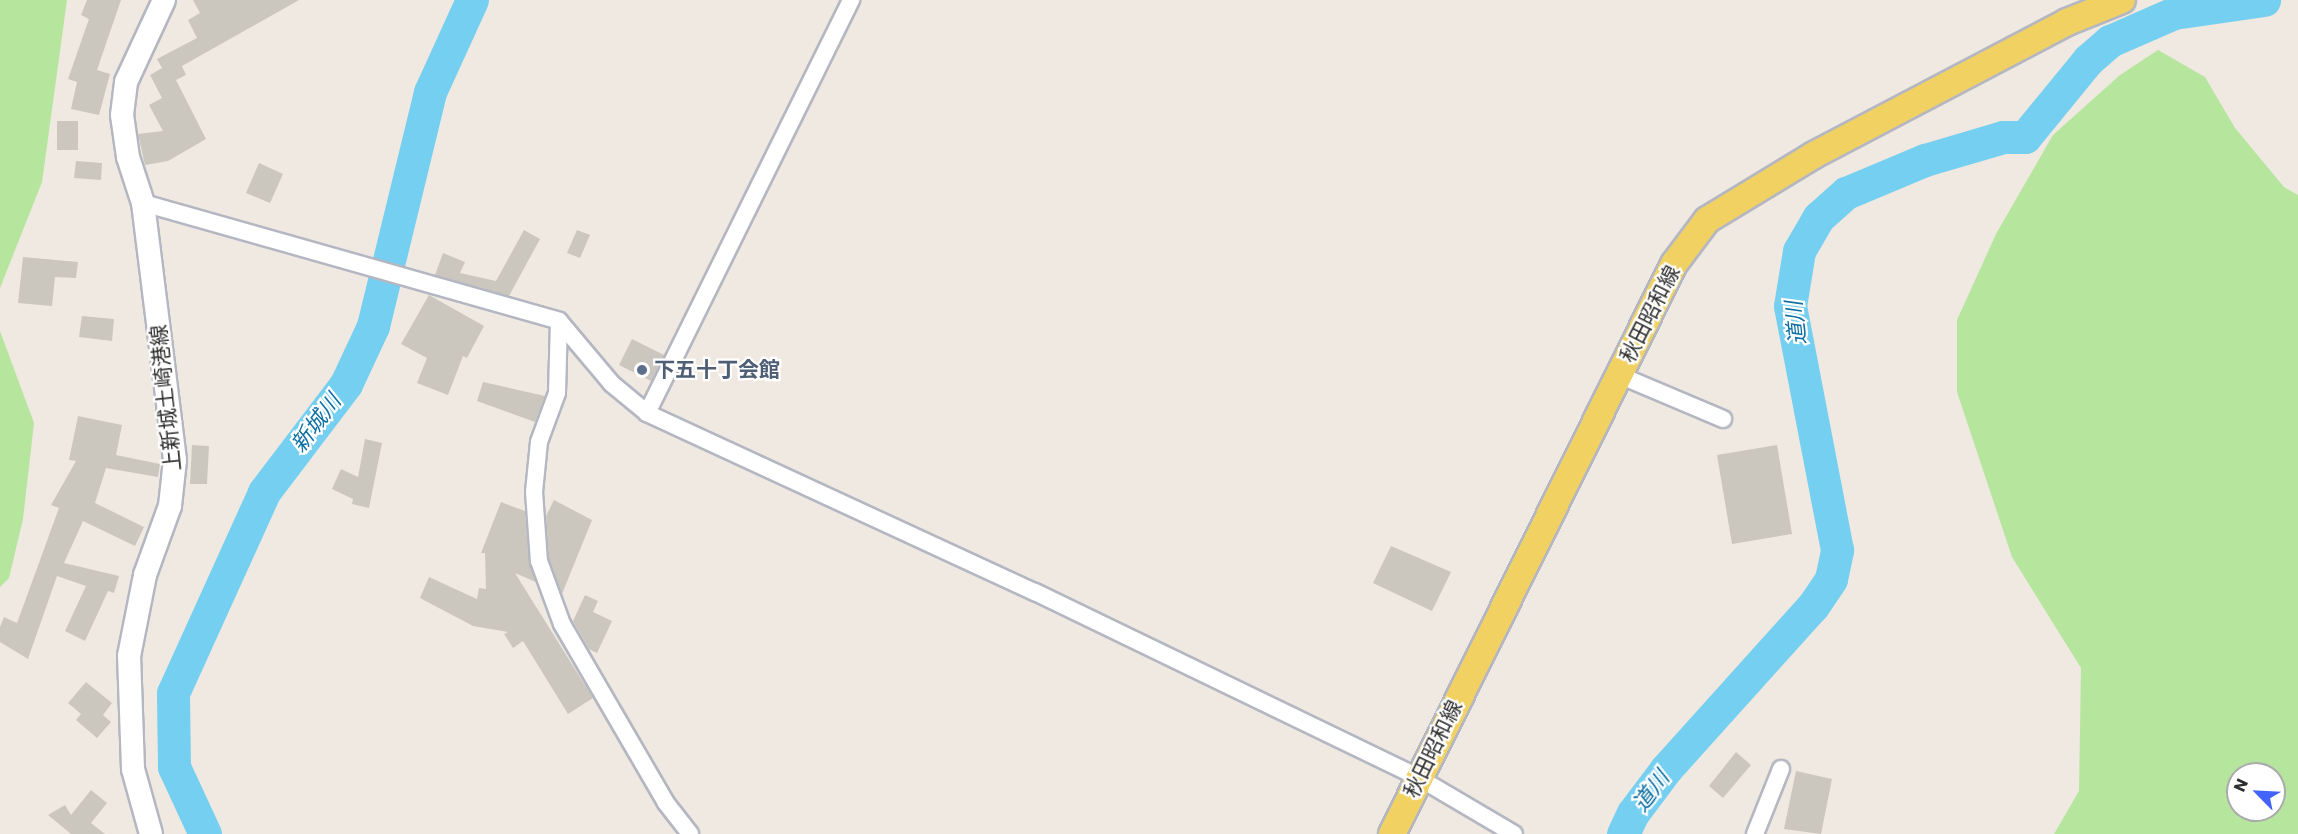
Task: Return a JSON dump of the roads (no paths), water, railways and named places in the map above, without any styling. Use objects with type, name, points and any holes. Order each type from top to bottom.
[{"type":"main road","name":"上新城土崎港線","points":[[151,834],[133,770],[129,656],[145,575],[171,506],[176,460],[143,202],[128,157],[122,115],[126,82],[164,0]]},
{"type":"main road","name":"秋田昭和線","points":[[1392,834],[1674,264],[1707,220],[1727,204],[2067,22],[2122,0]]},
{"type":"street","points":[[647,413],[851,0]]},
{"type":"street","points":[[143,202],[369,270],[559,321],[612,384],[647,413],[1035,592],[1419,778],[1514,834]]},
{"type":"street","points":[[559,321],[557,393],[539,442],[534,492],[539,561],[562,624],[666,803],[690,834]]},
{"type":"street","points":[[1619,375],[1723,418]]},
{"type":"street","points":[[1755,834],[1781,769]]},
{"type":"waterway","name":"新城川","points":[[205,834],[174,767],[173,693],[264,492],[346,384],[373,326],[430,92],[472,0]]},
{"type":"waterway","name":"道川","points":[[1623,834],[1633,813],[1666,769],[1813,606],[1831,579],[1837,550],[1790,306],[1799,251],[1819,217],[1846,193],[1925,160],[2003,137],[2025,137],[2088,60],[2110,41],[2174,13],[2264,0]]},
{"type":"place","name":"下五十丁会館","points":[[642,370]]}]
